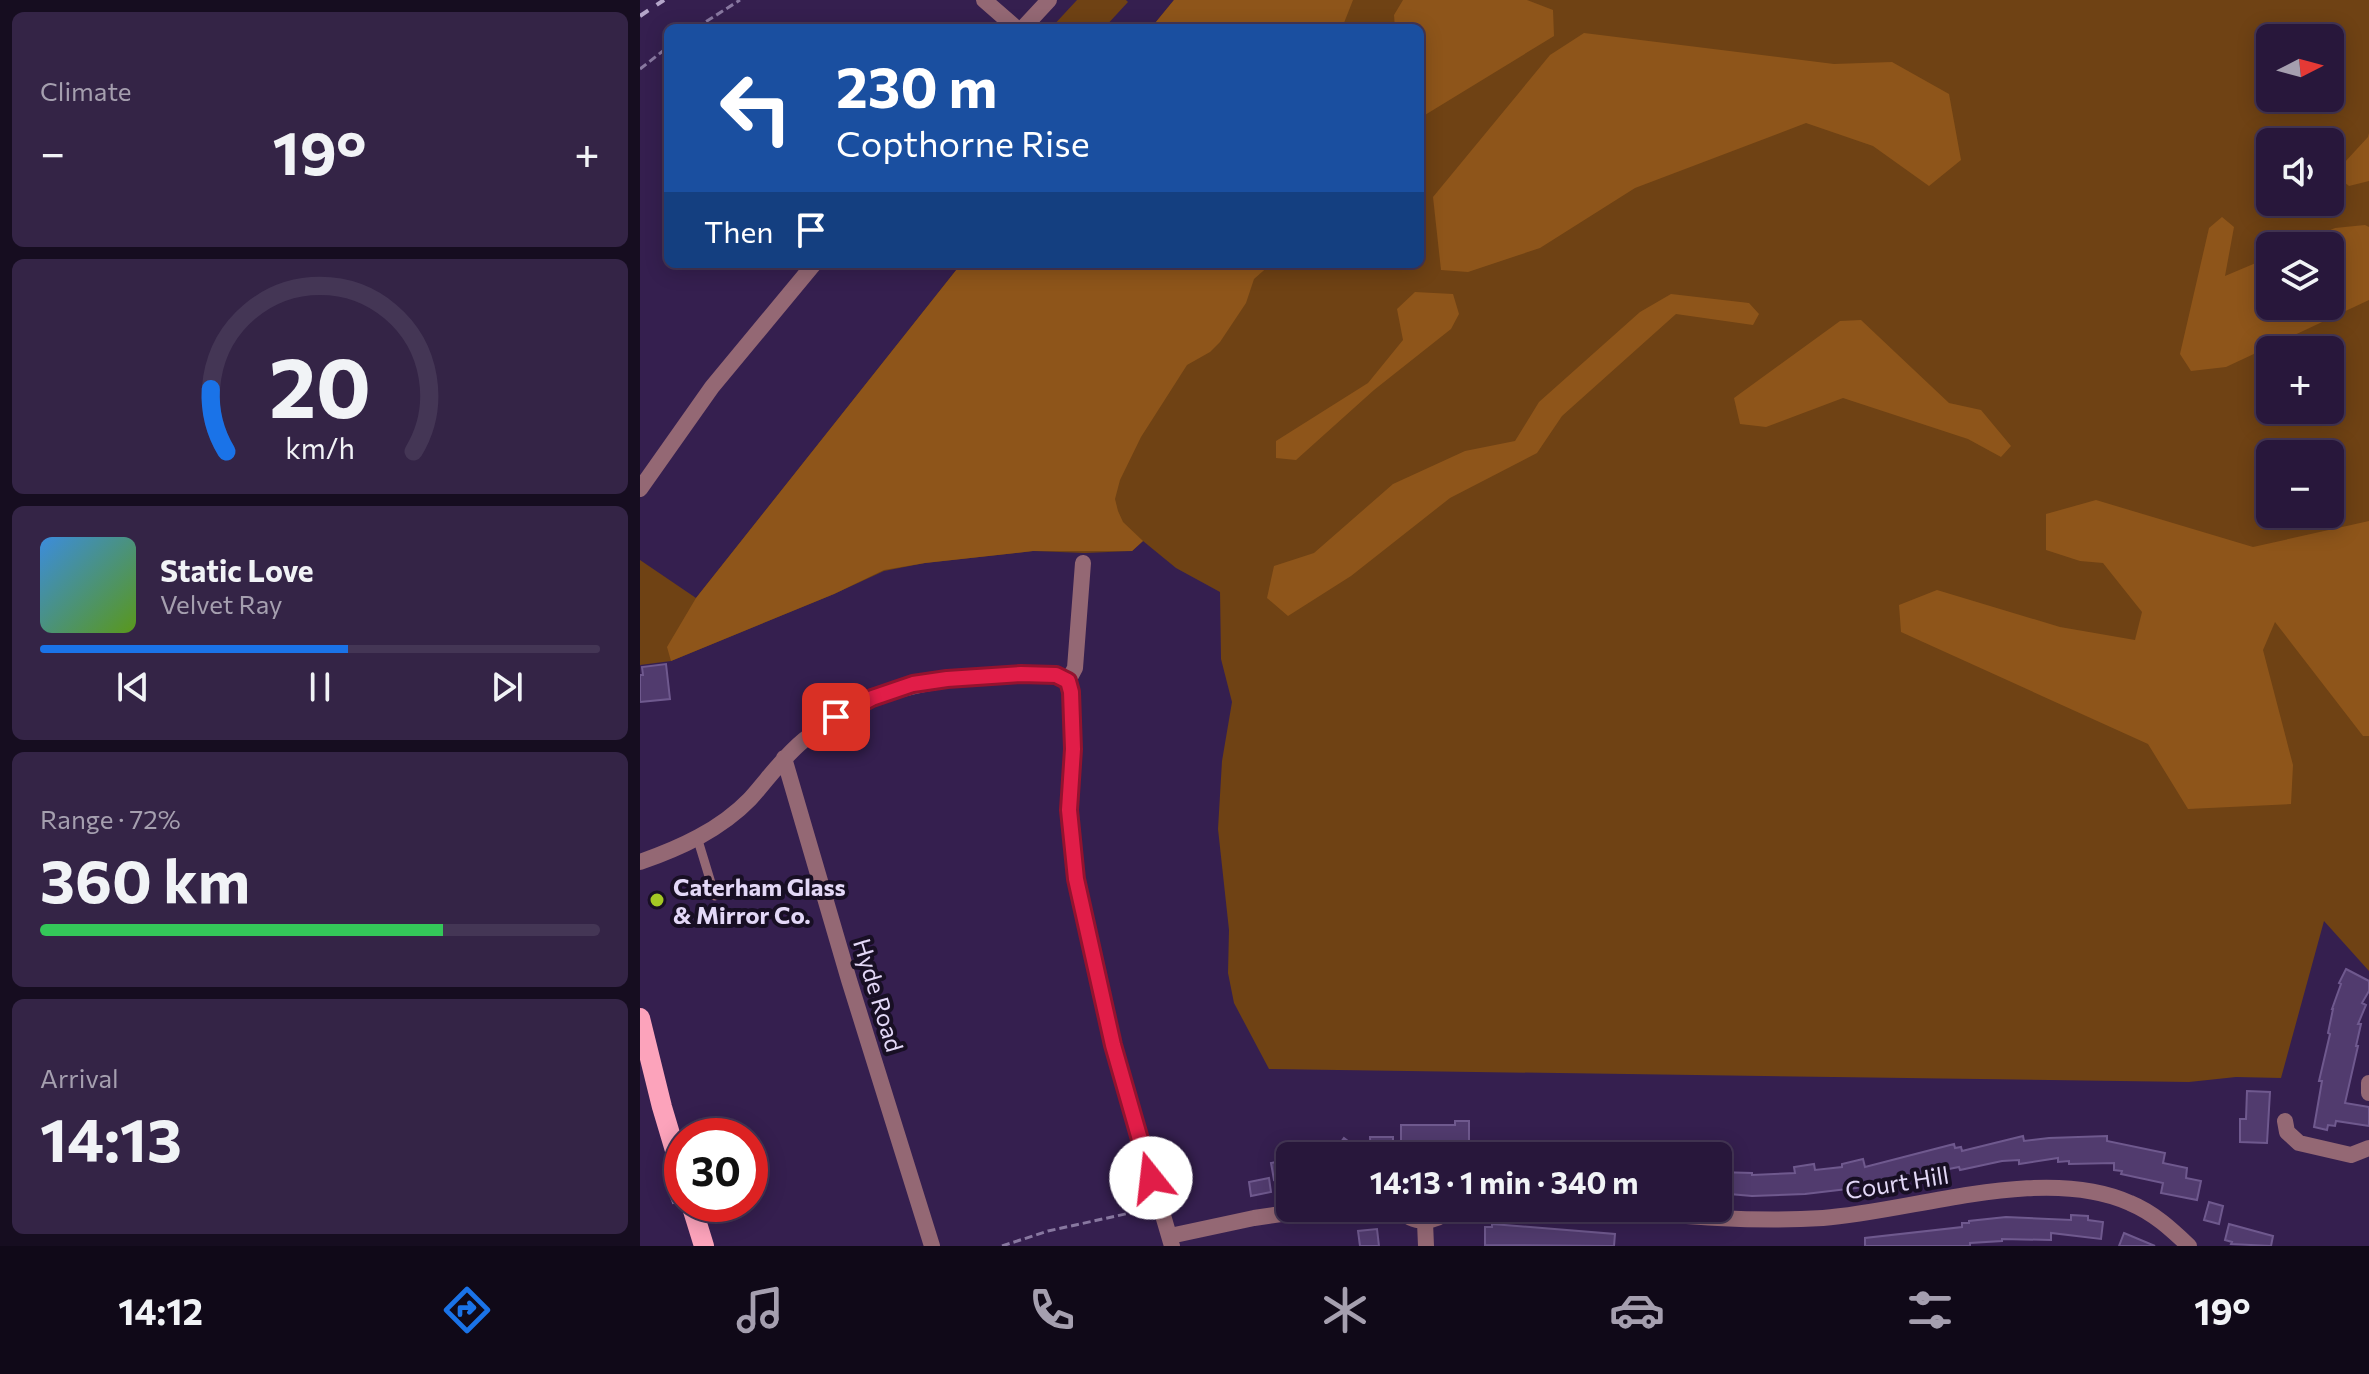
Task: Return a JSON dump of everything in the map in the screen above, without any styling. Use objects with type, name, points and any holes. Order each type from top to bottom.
[{"type":"main road","points":[[640,1018],[665,1118]]},
{"type":"main road","points":[[697,1222],[704,1246]]},
{"type":"street","points":[[984,0],[1011,24]]},
{"type":"street","points":[[1027,24],[1049,0]]},
{"type":"street","points":[[640,489],[712,387],[811,268]]},
{"type":"street","points":[[1083,563],[1075,668],[1068,681],[1073,749],[1069,810],[1076,879],[1113,1045],[1159,1207],[1171,1241],[1276,1215]]},
{"type":"street","points":[[640,862],[716,828],[749,800],[784,758],[836,717],[872,698],[913,684],[947,679],[1021,674],[1056,675],[1068,681]]},
{"type":"street","name":"Hyde Road","points":[[784,758],[932,1246]]},
{"type":"street","points":[[2369,1083],[2369,1093]]},
{"type":"street","points":[[2285,1121],[2290,1137],[2299,1143],[2351,1155],[2369,1148]]},
{"type":"street","name":"Court Hill","points":[[1732,1220],[1781,1220],[1886,1211],[1962,1196],[2064,1188],[2097,1192],[2134,1204],[2157,1217],[2189,1246]]},
{"type":"street","points":[[1425,1222],[1426,1246]]},
{"type":"lane","points":[[697,837],[715,896]]},
{"type":"path","points":[[702,24],[740,0]]},
{"type":"path","points":[[640,69],[664,50]]},
{"type":"path","points":[[1002,1246],[1048,1231],[1159,1207]]},
{"type":"shaded area","points":[[1077,0],[1128,2],[1108,24],[1055,24]]},
{"type":"shaded area","points":[[1174,0],[2369,0],[2369,971],[2324,921],[2281,1078],[2236,1077],[2189,1082],[1269,1069],[1234,1003],[1228,973],[1229,930],[1218,829],[1222,761],[1232,702],[1221,659],[1220,592],[1176,568],[1143,541],[1132,551],[1033,551],[925,563],[884,571],[671,661],[640,665],[640,560],[696,598],[958,268],[1424,268],[1424,24],[1154,24]]},
{"type":"shaded area","points":[[1174,0],[1353,0],[1344,24],[1154,24]]},
{"type":"shaded area","points":[[1403,0],[1527,0],[1553,10],[1554,36],[1424,116],[1424,24],[1395,24],[1394,15]]},
{"type":"shaded area","points":[[1584,33],[1834,64],[1892,62],[1949,94],[1961,160],[1929,186],[1873,146],[1806,123],[1635,188],[1540,248],[1468,272],[1441,270],[1433,197],[1550,55]]},
{"type":"shaded area","points":[[2369,133],[2369,181],[2349,186],[2344,182],[2344,163]]},
{"type":"shaded area","points":[[2222,217],[2234,227],[2225,276],[2256,263],[2256,320],[2326,320],[2292,336],[2256,336],[2256,353],[2226,367],[2191,371],[2180,354],[2209,228]]},
{"type":"shaded area","points":[[2369,227],[2369,300],[2344,312],[2344,232],[2326,232],[2335,228]]},
{"type":"shaded area","points":[[958,268],[1266,268],[1254,279],[1246,303],[1220,342],[1210,352],[1187,365],[1141,437],[1120,480],[1115,499],[1118,511],[1123,522],[1143,541],[1132,551],[1033,551],[884,570],[834,594],[671,661],[667,647],[696,598]]},
{"type":"shaded area","points":[[1415,292],[1453,294],[1459,314],[1451,329],[1374,390],[1296,460],[1276,458],[1276,441],[1368,383],[1403,340],[1397,309]]},
{"type":"shaded area","points":[[1671,294],[1749,303],[1759,314],[1753,325],[1676,314],[1562,416],[1537,453],[1450,498],[1351,576],[1288,616],[1267,598],[1274,566],[1314,553],[1393,484],[1465,451],[1515,441],[1539,402],[1640,312]]},
{"type":"shaded area","points":[[1861,320],[1949,403],[1981,410],[2011,446],[2001,457],[1968,439],[1843,398],[1766,427],[1740,424],[1734,398],[1840,321]]},
{"type":"shaded area","points":[[2096,500],[2253,547],[2369,521],[2369,736],[2363,736],[2275,622],[2263,650],[2293,765],[2291,804],[2188,809],[2148,744],[1901,632],[1899,605],[1937,590],[2060,627],[2135,640],[2142,612],[2103,563],[2080,561],[2046,550],[2046,514]]},
{"type":"building","points":[[666,664],[670,699],[640,702],[642,667]]},
{"type":"building","points":[[2346,969],[2369,981],[2369,991],[2362,1003],[2366,1005],[2358,1024],[2361,1024],[2358,1046],[2345,1103],[2369,1107],[2369,1126],[2336,1121],[2335,1126],[2328,1125],[2327,1130],[2314,1127],[2322,1081],[2319,1081],[2330,1034],[2332,1009]]},
{"type":"building","points":[[2247,1091],[2270,1092],[2267,1143],[2240,1142],[2240,1119],[2246,1119]]},
{"type":"building","points":[[1455,1121],[1469,1121],[1469,1142],[1401,1142],[1401,1125],[1455,1125]]},
{"type":"building","points":[[2023,1136],[2024,1141],[2107,1136],[2107,1141],[2165,1153],[2163,1163],[2187,1168],[2186,1178],[2201,1181],[2197,1200],[2161,1193],[2163,1183],[2121,1174],[2122,1171],[2114,1170],[2114,1163],[2069,1164],[2069,1161],[2058,1162],[2058,1158],[2019,1164],[2019,1160],[2002,1161],[1960,1170],[1959,1167],[1907,1182],[1900,1179],[1805,1194],[1732,1194],[1732,1172],[1752,1175],[1795,1173],[1794,1167],[1814,1164],[1815,1170],[1842,1167],[1842,1164],[1863,1159],[1865,1167],[1954,1144],[1962,1151]]},
{"type":"building","points":[[1370,1137],[1393,1137],[1393,1142],[1370,1142]]},
{"type":"building","points":[[1276,1162],[1274,1180],[1271,1163]]},
{"type":"building","points":[[1269,1178],[1271,1192],[1251,1196],[1249,1182]]},
{"type":"building","points":[[2209,1202],[2223,1206],[2219,1224],[2204,1220]]},
{"type":"building","points":[[2071,1215],[2088,1216],[2088,1220],[2103,1222],[2101,1239],[2051,1233],[2051,1240],[2002,1239],[1970,1243],[1970,1246],[1865,1246],[1865,1238],[1962,1227],[1962,1223],[1969,1221],[2006,1217],[2071,1220]]},
{"type":"building","points":[[1492,1224],[1615,1234],[1614,1246],[1485,1245],[1485,1227],[1492,1227]]},
{"type":"building","points":[[2229,1224],[2273,1236],[2271,1246],[2231,1244],[2225,1240]]},
{"type":"building","points":[[1377,1229],[1379,1246],[1360,1246],[1358,1231]]},
{"type":"building","points":[[2124,1233],[2155,1246],[2119,1246]]},
{"type":"railway","points":[[640,16],[664,0]]},
{"type":"place","name":"Caterham Glass & Mirror Co.","points":[[657,900]]},
{"type":"route","points":[[836,717],[872,698],[913,684],[1021,674],[1056,675],[1068,681],[1073,749],[1069,810],[1076,879],[1113,1045],[1151,1178]]}]
